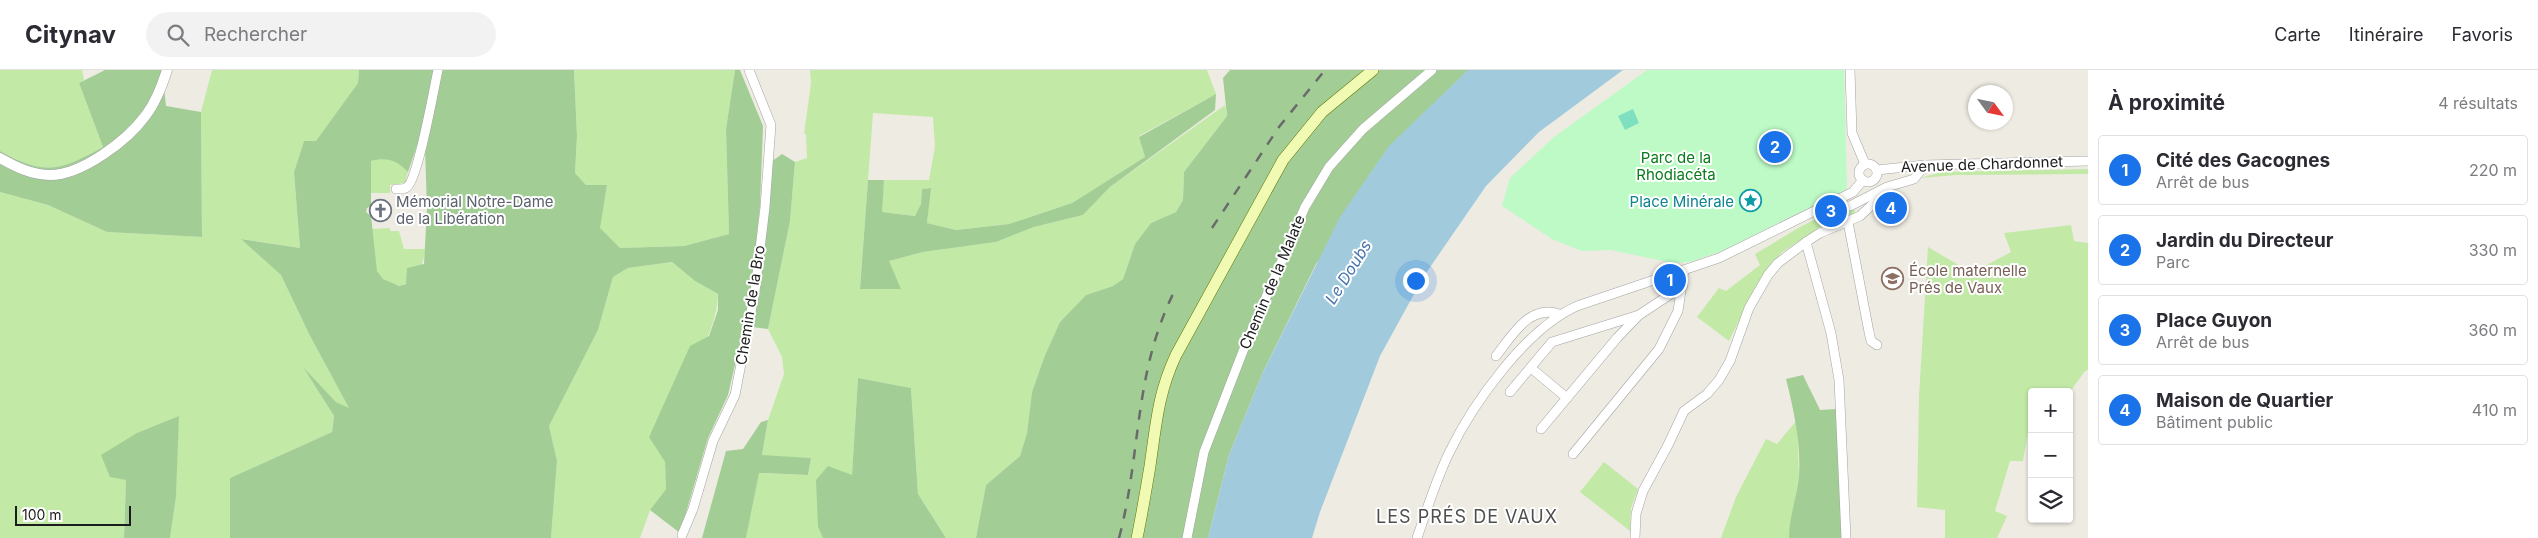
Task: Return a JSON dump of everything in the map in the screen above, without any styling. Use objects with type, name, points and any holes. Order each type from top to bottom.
[{"type":"main road","points":[[1137,538],[1148,476],[1156,412],[1165,379],[1176,355],[1273,175],[1287,154],[1322,112],[1373,70]]},
{"type":"street","points":[[0,158],[20,170],[50,175],[64,173],[94,160],[137,127],[160,90],[167,70]]},
{"type":"street","points":[[396,189],[403,189],[409,186],[427,122],[438,70]]},
{"type":"street","name":"Chemin de la Bro","points":[[682,535],[693,509],[713,441],[735,395],[755,291],[765,207],[771,125],[748,70]]},
{"type":"street","name":"Chemin de la Malate","points":[[1187,538],[1204,452],[1245,346],[1305,206],[1329,167],[1363,129],[1432,70]]},
{"type":"street","points":[[1850,70],[1852,133],[1864,164]]},
{"type":"street","name":"Avenue de Chardonnet","points":[[1877,170],[1925,165],[2088,160]]},
{"type":"street","points":[[1863,180],[1872,181],[1876,176],[1877,170],[1873,165],[1864,164]]},
{"type":"street","points":[[1863,180],[1859,170],[1864,164]]},
{"type":"street","points":[[1840,200],[1847,207],[1887,187],[1914,179],[1925,165]]},
{"type":"street","points":[[1417,538],[1437,480],[1465,425],[1527,342],[1559,314],[1577,306],[1719,258],[1840,200],[1853,192],[1863,180]]},
{"type":"street","points":[[1635,538],[1636,514],[1643,491],[1684,411],[1707,394],[1719,380],[1730,361],[1749,308],[1768,275],[1778,263],[1806,242],[1820,233],[1848,222],[1864,213],[1874,202],[1874,195]]},
{"type":"street","points":[[1848,222],[1871,341],[1877,345]]},
{"type":"street","points":[[1806,242],[1831,333],[1839,380],[1846,538]]},
{"type":"street","points":[[1573,454],[1659,349],[1678,312],[1684,270]]},
{"type":"street","points":[[1541,429],[1617,338],[1639,315],[1683,286]]},
{"type":"street","points":[[1496,356],[1526,319],[1539,312],[1559,314]]},
{"type":"street","points":[[1510,392],[1552,342],[1639,315]]},
{"type":"street","points":[[1531,368],[1567,398]]},
{"type":"green space","points":[[0,70],[82,70],[84,80],[79,83],[103,147],[75,161],[52,167],[29,164],[0,151]]},
{"type":"green space","points":[[105,70],[162,70],[166,106],[201,112],[202,237],[107,232],[48,205],[0,192],[0,151],[29,164],[52,167],[75,161],[103,147],[79,83]]},
{"type":"green space","points":[[212,70],[359,70],[358,83],[316,142],[304,141],[294,172],[300,248],[242,239],[281,275],[309,334],[350,409],[336,402],[305,370],[334,416],[332,432],[230,478],[230,538],[170,538],[176,497],[178,416],[126,479],[124,538],[0,538],[0,192],[48,205],[107,232],[202,237],[201,112]]},
{"type":"green space","points":[[359,70],[574,70],[577,136],[575,173],[586,185],[607,185],[600,228],[620,248],[684,246],[729,234],[726,129],[735,70],[740,70],[763,126],[760,206],[750,299],[728,395],[708,438],[680,533],[650,510],[666,489],[665,462],[649,437],[690,346],[709,336],[718,310],[718,294],[695,281],[672,262],[628,268],[613,277],[598,330],[549,426],[557,461],[551,538],[230,538],[230,478],[332,432],[334,416],[303,367],[336,402],[349,408],[309,334],[281,275],[241,239],[300,248],[294,172],[304,141],[316,141],[358,83]],"holes":[[[417,146],[425,148],[427,209],[424,264],[407,268],[406,284],[399,286],[383,279],[377,271],[371,216],[366,212],[367,208],[371,206],[371,161],[391,160],[408,172]]]},
{"type":"green space","points":[[574,70],[735,70],[726,129],[729,234],[684,246],[620,248],[599,228],[607,186],[586,185],[575,173],[577,136]]},
{"type":"green space","points":[[810,70],[1207,70],[1216,94],[1139,136],[1145,157],[1072,203],[1009,224],[956,230],[927,223],[930,188],[922,189],[921,204],[916,216],[881,212],[884,180],[929,180],[935,147],[933,117],[873,113],[860,288],[888,261],[923,252],[996,242],[1034,227],[1083,215],[1110,187],[1225,105],[1227,116],[1184,172],[1183,200],[1176,212],[1151,223],[1135,244],[1123,279],[1113,286],[1086,295],[1060,322],[1045,355],[1032,392],[1027,433],[1020,456],[986,485],[976,538],[946,538],[918,494],[911,388],[858,378],[852,476],[818,527],[823,538],[746,538],[758,473],[808,475],[811,458],[762,456],[768,420],[784,374],[782,357],[768,329],[790,221],[795,162],[807,158],[806,134],[804,134],[811,83]]},
{"type":"green space","points":[[1230,70],[1469,70],[1316,264],[1263,372],[1229,455],[1208,538],[976,538],[986,485],[1020,456],[1027,433],[1032,392],[1045,355],[1060,322],[1086,295],[1113,286],[1123,279],[1135,244],[1151,223],[1176,212],[1183,200],[1184,172],[1227,116],[1223,78]]},
{"type":"green space","name":"Parc de la Rhodiacéta","points":[[1647,70],[1844,70],[1847,189],[1722,251],[1690,262],[1673,263],[1611,250],[1582,251],[1552,239],[1502,206],[1510,178],[1554,137]]},
{"type":"green space","points":[[1216,94],[1215,110],[1110,187],[1083,215],[1034,227],[996,242],[923,252],[889,261],[901,289],[860,289],[868,180],[884,180],[882,212],[915,216],[921,204],[922,189],[931,188],[927,223],[956,230],[1009,224],[1072,203],[1145,157],[1139,137]]},
{"type":"green space","points":[[1633,109],[1639,123],[1625,130],[1618,116]]},
{"type":"green space","points":[[782,154],[795,162],[790,221],[768,329],[752,327],[771,162]]},
{"type":"green space","points":[[386,157],[401,165],[408,172],[405,183],[390,185],[390,193],[371,193],[371,161]]},
{"type":"green space","points":[[2088,169],[2088,174],[1956,175],[1920,178],[1942,172]]},
{"type":"green space","points":[[1854,209],[1856,214],[1823,225],[1781,253],[1757,284],[1729,341],[1697,317],[1719,288],[1726,291],[1760,265],[1755,254],[1794,230],[1825,215]]},
{"type":"green space","points":[[2071,225],[2074,241],[2088,243],[2088,370],[2085,371],[2073,388],[2028,388],[2028,432],[2023,461],[2010,461],[1995,511],[2007,516],[1997,538],[1945,538],[1945,510],[1917,507],[1919,396],[1928,247],[1972,273],[2011,252],[2004,233]]},
{"type":"green space","points":[[390,228],[390,231],[399,231],[404,249],[425,249],[423,261],[415,276],[400,286],[384,280],[380,276],[375,264],[372,229]]},
{"type":"green space","points":[[672,262],[695,281],[718,294],[716,312],[702,349],[649,436],[665,462],[666,489],[650,510],[640,538],[551,538],[557,461],[549,426],[598,330],[613,277],[628,268]]},
{"type":"green space","points":[[1803,375],[1820,410],[1837,409],[1842,538],[1789,538],[1790,522],[1799,476],[1799,451],[1792,403],[1786,379]]},
{"type":"green space","points":[[858,378],[911,388],[918,494],[946,538],[823,538],[818,527],[816,480],[828,466],[852,475]]},
{"type":"green space","points":[[179,416],[176,497],[170,538],[124,538],[126,480],[110,477],[101,455],[137,433]]},
{"type":"green space","points":[[768,420],[762,455],[811,458],[808,475],[759,473],[746,538],[702,538],[726,451],[743,449],[761,422]]},
{"type":"green space","points":[[1797,420],[1799,476],[1789,538],[1721,538],[1736,497],[1766,439],[1777,444]]},
{"type":"green space","points":[[1604,462],[1638,489],[1631,508],[1630,531],[1580,492]]},
{"type":"water","name":"Le Doubs","points":[[1468,70],[1623,70],[1539,132],[1486,186],[1424,276],[1380,356],[1320,512],[1312,538],[1208,538],[1229,455],[1263,372],[1340,217],[1389,146]]},
{"type":"railway","points":[[1212,228],[1279,127],[1325,70]]},
{"type":"railway","points":[[1119,538],[1132,474],[1140,412],[1152,350],[1162,319],[1176,288]]},
{"type":"place","name":"Jardin du Directeur","points":[[1775,147]]},
{"type":"place","name":"Place Minérale","points":[[1750,201]]},
{"type":"place","name":"Maison de Quartier","points":[[1891,208]]},
{"type":"place","name":"Mémorial Notre-Dame de la Libération","points":[[380,210]]},
{"type":"place","name":"Place Guyon","points":[[1831,211]]},
{"type":"place","name":"École maternelle Prés de Vaux","points":[[1893,279]]},
{"type":"place","name":"Cité des Gacognes","points":[[1670,280]]},
{"type":"district","name":"LES PRÉS DE VAUX","points":[[1467,516]]}]
